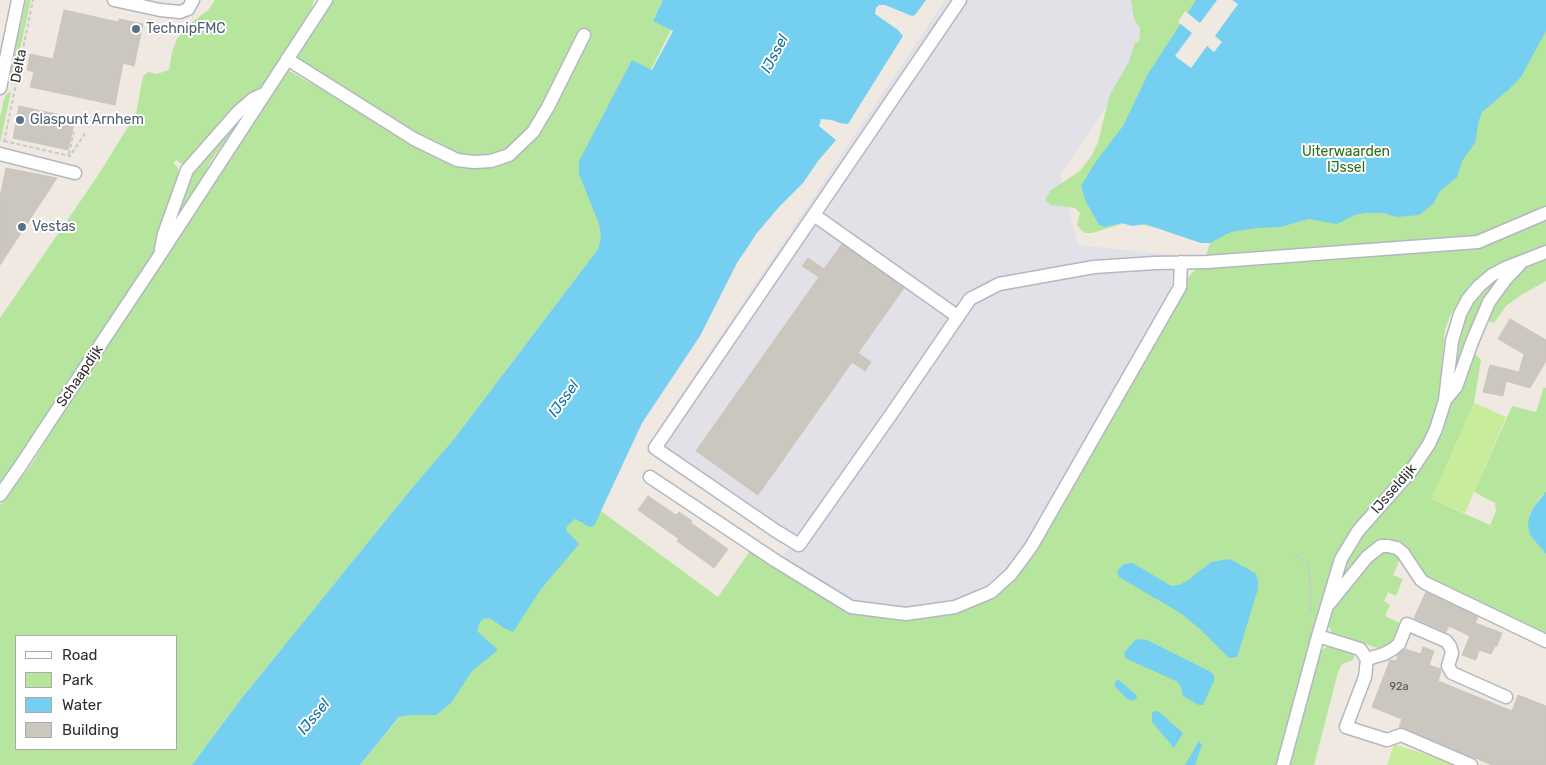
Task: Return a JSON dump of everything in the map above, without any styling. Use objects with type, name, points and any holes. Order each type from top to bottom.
[{"type":"street","name":"Delta","points":[[0,88],[18,0]]},
{"type":"street","points":[[114,0],[160,10],[180,12],[188,9],[193,0]]},
{"type":"street","points":[[316,15],[320,0]]},
{"type":"street","name":"Schaapdijk","points":[[0,495],[22,466],[326,0]]},
{"type":"street","points":[[960,0],[655,448],[799,545],[970,299],[999,284],[1094,267],[1216,262],[1478,242],[1546,214]]},
{"type":"street","points":[[288,59],[414,139],[457,160],[474,162],[509,155],[533,132],[548,107],[584,35]]},
{"type":"street","name":"Schaapdijk","points":[[159,256],[164,234],[187,170],[238,112],[266,92]]},
{"type":"street","points":[[1,154],[75,172]]},
{"type":"street","points":[[814,215],[957,316]]},
{"type":"street","name":"IJsseldijk","points":[[1283,765],[1341,559],[1358,531],[1411,471],[1436,429],[1445,400],[1452,341],[1460,314],[1468,299],[1479,286],[1505,268],[1546,252]]},
{"type":"street","points":[[1445,400],[1456,387],[1489,302],[1504,280],[1523,261]]},
{"type":"street","points":[[650,477],[776,561],[851,607],[906,614],[956,607],[990,592],[1012,574],[1031,547],[1180,287],[1181,262]]},
{"type":"street","points":[[1326,608],[1367,558],[1381,546],[1388,546],[1397,548],[1403,553],[1425,583],[1546,642]]},
{"type":"street","points":[[1367,659],[1394,649],[1399,644],[1407,624],[1446,641],[1452,653],[1448,666],[1452,673],[1506,697]]},
{"type":"street","points":[[1318,636],[1360,649],[1367,659],[1364,677],[1346,727],[1387,740],[1401,735],[1472,765]]},
{"type":"path","name":"Delta","points":[[1,154],[33,0]]},
{"type":"path","points":[[69,155],[74,130]]},
{"type":"path","points":[[69,155],[86,132]]},
{"type":"path","points":[[4,141],[69,155]]},
{"type":"path","points":[[1296,555],[1307,564],[1309,569],[1311,628],[1318,636]]},
{"type":"shaded area","points":[[945,0],[1178,0],[1060,175],[1078,245],[1175,255],[1170,296],[1019,559],[999,581],[960,603],[905,610],[852,602],[813,578],[783,555],[789,548],[647,452],[658,429]]},
{"type":"green space","points":[[26,0],[31,0],[12,84],[8,80]]},
{"type":"green space","points":[[215,0],[314,0],[310,14],[259,90],[185,166],[176,160],[173,163],[178,168],[179,185],[151,258],[0,484],[0,318],[97,177],[136,114],[143,76],[148,72],[157,74],[169,70],[172,52],[177,39],[184,29],[209,9]]},
{"type":"green space","points":[[330,0],[663,0],[654,18],[672,28],[588,194],[600,224],[601,236],[598,249],[454,439],[241,699],[192,765],[0,765],[0,505],[31,465],[90,368],[148,285],[284,72],[288,70],[312,84],[318,71],[299,59],[297,54]]},
{"type":"green space","name":"Uiterwaarden IJssel","points":[[1131,0],[1546,0],[1546,246],[1495,266],[1478,278],[1461,297],[1450,316],[1445,330],[1440,385],[1434,417],[1410,462],[1355,525],[1340,549],[1329,576],[1277,765],[360,765],[480,620],[569,523],[575,519],[583,524],[588,523],[601,511],[718,597],[752,548],[829,602],[846,611],[945,612],[1009,581],[1182,285],[1197,267],[1203,267],[1210,243],[1201,243],[1157,228],[1135,223],[1125,223],[1092,233],[1085,233],[1077,225],[1080,213],[1075,208],[1051,205],[1045,200],[1051,190],[1080,171],[1092,155],[1098,142],[1110,94],[1129,62],[1135,42],[1139,42],[1140,28],[1134,19]]},
{"type":"green space","points":[[11,91],[0,143],[0,117],[4,99]]},
{"type":"green space","points":[[248,110],[210,162],[201,182],[167,234],[188,176]]},
{"type":"green space","points":[[1546,257],[1546,281],[1506,306],[1494,323],[1489,321],[1486,317],[1515,274],[1530,264]]},
{"type":"green space","points":[[1501,275],[1453,384],[1458,333],[1472,304],[1487,286]]},
{"type":"green space","points":[[1473,351],[1481,360],[1474,403],[1432,499],[1490,525],[1496,511],[1495,503],[1474,492],[1512,406],[1536,412],[1544,387],[1546,388],[1546,491],[1540,497],[1529,517],[1540,546],[1546,554],[1546,637],[1430,580],[1392,540],[1384,539],[1375,543],[1340,580],[1346,563],[1361,536],[1408,483],[1435,447],[1446,421],[1450,404],[1457,393]]},
{"type":"green space","points":[[1474,403],[1506,417],[1465,513],[1432,499]]},
{"type":"green space","points":[[1389,550],[1401,557],[1393,575],[1403,579],[1396,596],[1388,592],[1384,601],[1390,605],[1385,616],[1402,624],[1394,643],[1380,649],[1332,633],[1327,622],[1328,612],[1379,553]]},
{"type":"green space","points":[[1335,645],[1356,651],[1353,660],[1342,664],[1338,672],[1314,765],[1290,765],[1319,652],[1328,646]]},
{"type":"green space","points":[[1394,744],[1458,765],[1387,765]]},
{"type":"water","name":"IJssel","points":[[663,0],[926,0],[915,15],[912,16],[885,5],[879,5],[876,8],[875,14],[898,30],[903,36],[848,124],[821,119],[819,126],[836,140],[803,183],[757,233],[737,263],[700,336],[642,423],[594,526],[589,527],[575,519],[567,526],[566,530],[579,544],[541,589],[513,632],[491,619],[485,618],[480,622],[477,631],[498,650],[472,671],[451,703],[436,715],[399,717],[360,765],[192,765],[241,699],[454,439],[598,249],[601,236],[599,224],[579,174],[579,161],[632,60],[652,70],[673,31],[653,21]]},
{"type":"water","points":[[1196,0],[1546,0],[1546,31],[1521,77],[1482,112],[1475,143],[1462,161],[1457,177],[1440,191],[1434,203],[1419,215],[1396,217],[1384,213],[1365,213],[1355,215],[1337,224],[1309,219],[1280,227],[1231,232],[1210,243],[1201,243],[1145,224],[1132,226],[1122,223],[1106,227],[1099,225],[1085,200],[1081,186],[1095,163],[1123,126],[1148,74]]},
{"type":"water","points":[[1546,491],[1546,554],[1530,535],[1528,525],[1529,517],[1534,507]]},
{"type":"water","points":[[1230,559],[1255,573],[1258,589],[1237,657],[1229,658],[1182,614],[1119,577],[1117,571],[1124,564],[1133,563],[1171,586],[1187,581],[1211,562]]},
{"type":"water","points":[[1138,639],[1147,640],[1214,675],[1214,681],[1203,705],[1199,705],[1183,696],[1178,682],[1125,658],[1124,653]]},
{"type":"water","points":[[1117,680],[1137,696],[1136,699],[1132,701],[1126,698],[1114,685]]},
{"type":"water","points":[[1156,711],[1183,733],[1174,748],[1152,722],[1152,713]]},
{"type":"water","points":[[1199,741],[1202,745],[1195,765],[1185,765]]},
{"type":"pier","points":[[1217,0],[1232,0],[1238,4],[1215,36],[1222,42],[1214,52],[1207,46],[1191,68],[1175,56],[1192,33],[1178,22],[1185,11],[1200,23]]},
{"type":"building","points":[[64,10],[118,22],[119,19],[143,24],[134,66],[123,63],[115,105],[30,87],[34,72],[27,70],[30,54],[53,59]]},
{"type":"building","points":[[19,106],[75,118],[68,150],[13,138]]},
{"type":"building","points":[[6,168],[57,178],[0,265],[0,197]]},
{"type":"building","points":[[842,244],[904,288],[858,353],[871,362],[865,371],[852,362],[758,495],[696,451],[819,277],[802,266],[808,258],[824,269]]},
{"type":"building","points":[[1510,319],[1546,340],[1546,361],[1530,388],[1506,381],[1503,396],[1483,392],[1490,365],[1519,372],[1524,354],[1498,339]]},
{"type":"building","points":[[648,496],[676,515],[679,512],[692,521],[691,523],[728,549],[714,568],[677,541],[679,539],[638,510]]},
{"type":"building","points":[[1426,592],[1478,617],[1475,623],[1502,633],[1497,646],[1495,646],[1491,654],[1479,650],[1476,660],[1462,655],[1470,636],[1449,626],[1446,632],[1414,618]]},
{"type":"building","points":[[1423,647],[1434,651],[1429,665],[1441,669],[1438,681],[1512,711],[1518,695],[1546,706],[1546,765],[1492,765],[1399,727],[1402,719],[1372,707],[1390,660],[1396,661],[1398,655],[1405,649],[1421,654]]},
{"type":"place","name":"TechnipFMC","points":[[136,29]]},
{"type":"place","name":"Glaspunt Arnhem","points":[[20,120]]},
{"type":"place","name":"Vestas","points":[[22,227]]}]
